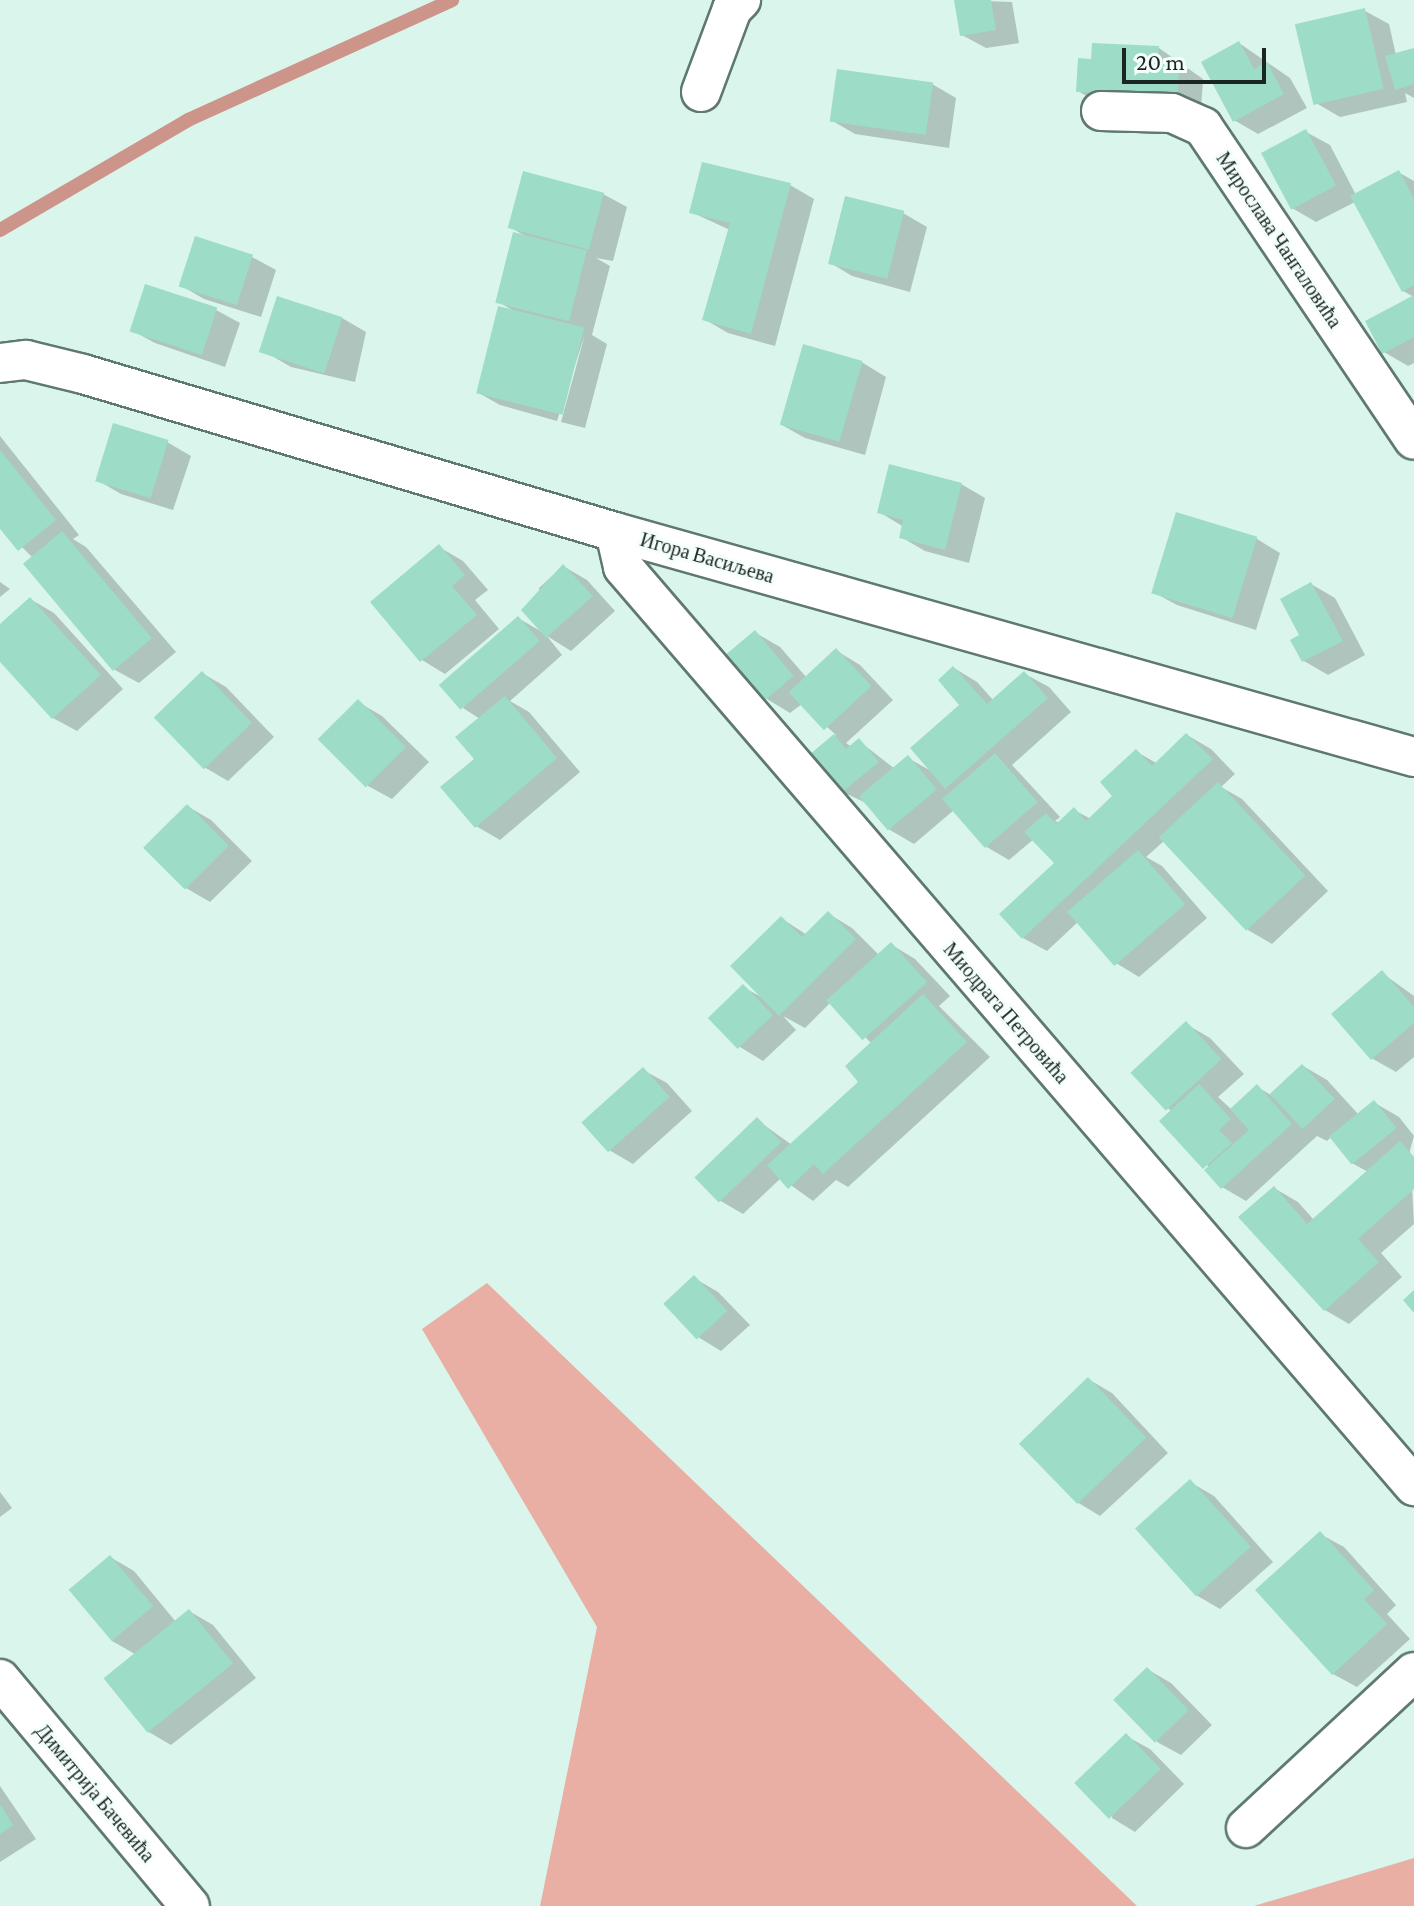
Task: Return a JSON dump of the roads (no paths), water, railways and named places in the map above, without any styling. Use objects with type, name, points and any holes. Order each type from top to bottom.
[{"type":"street","points":[[701,92],[732,9],[741,0]]},
{"type":"street","name":"Мирослава Чангаловића","points":[[1101,111],[1172,113],[1203,127],[1414,440]]},
{"type":"street","name":"Игора Васиљева","points":[[0,363],[26,360],[83,374],[615,532],[1414,757]]},
{"type":"street","name":"Миодрага Петровића","points":[[615,532],[623,567],[1414,1486]]},
{"type":"street","points":[[1246,1828],[1414,1672]]},
{"type":"street","name":"Димитрија Бачевића","points":[[0,1679],[190,1906]]},
{"type":"waterway","points":[[0,230],[188,120],[452,0]]}]
